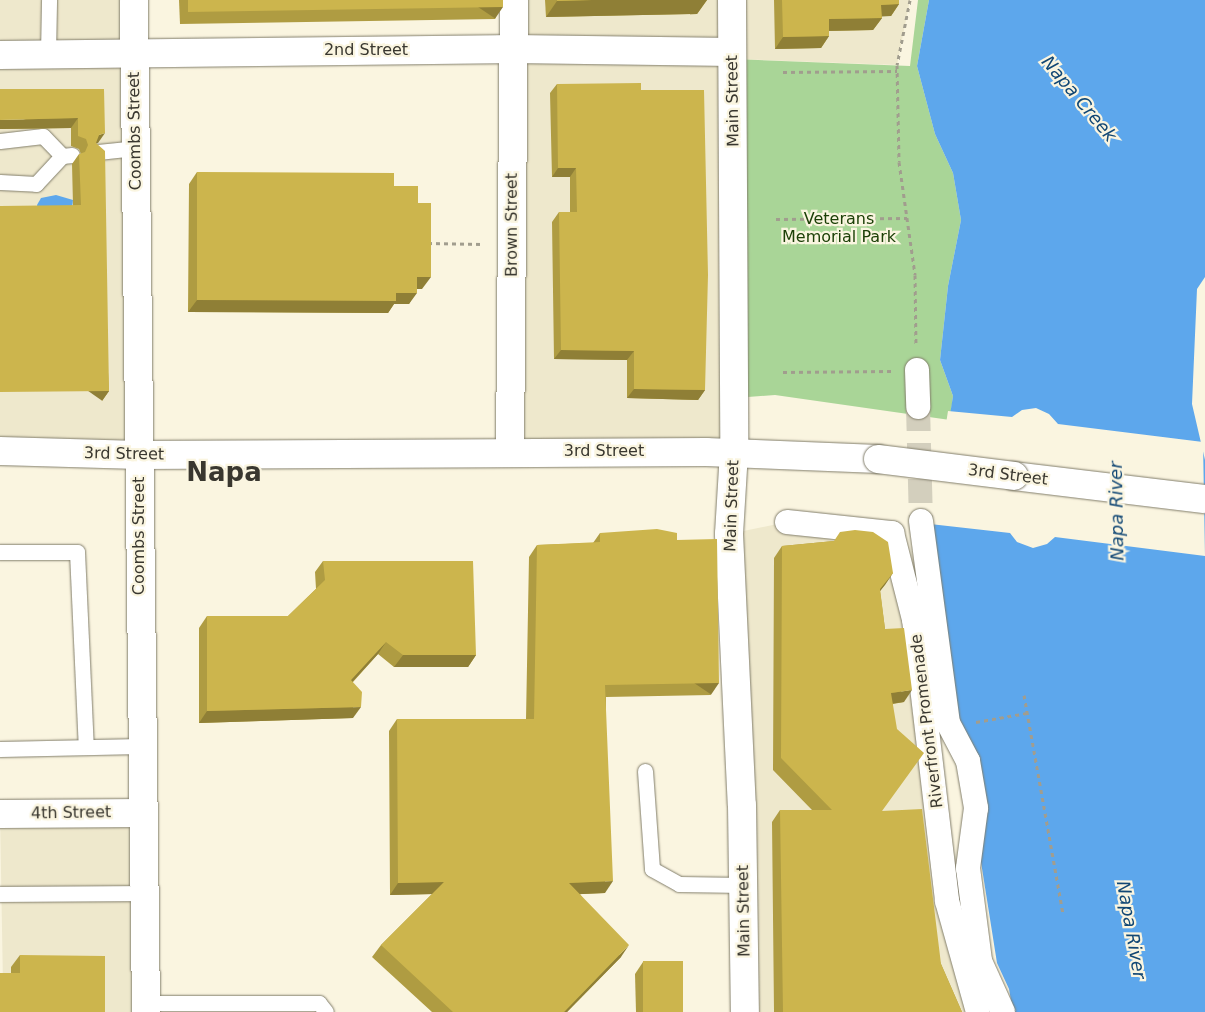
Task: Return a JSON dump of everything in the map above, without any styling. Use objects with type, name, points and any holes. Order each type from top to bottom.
[{"type":"street","name":"Coombs Street","points":[[134,0],[141,746],[146,1008]]},
{"type":"street","name":"Brown Street","points":[[510,450],[514,0]]},
{"type":"street","name":"Main Street","points":[[732,0],[734,452],[729,534],[743,885],[746,1012]]},
{"type":"street","name":"2nd Street","points":[[0,55],[513,49],[732,52]]},
{"type":"street","points":[[907,370],[918,407]]},
{"type":"street","name":"3rd Street","points":[[0,451],[139,455],[510,450],[734,452],[878,459],[1205,499]]},
{"type":"street","name":"Riverfront Promenade","points":[[921,521],[950,727],[968,761],[976,808],[968,868],[980,961],[1003,1012]]},
{"type":"street","name":"Riverfront Promenade","points":[[788,522],[892,533],[914,619],[947,901],[978,1012]]},
{"type":"street","name":"4th Street","points":[[0,814],[142,813]]},
{"type":"lane","points":[[48,0],[48,54]]},
{"type":"lane","points":[[0,141],[43,136],[67,155],[36,184],[0,182]]},
{"type":"lane","points":[[98,152],[135,148]]},
{"type":"lane","points":[[0,552],[77,552],[86,747]]},
{"type":"lane","points":[[0,749],[141,746]]},
{"type":"lane","points":[[645,772],[652,869],[679,884],[743,885]]},
{"type":"lane","points":[[0,894],[144,893]]},
{"type":"lane","points":[[146,1008],[294,1008],[320,1003],[326,1012]]},
{"type":"lane","points":[[734,1012],[746,1012]]},
{"type":"path","points":[[783,372],[907,370],[915,275],[899,162],[897,71],[910,0]]},
{"type":"path","points":[[784,72],[897,71]]},
{"type":"path","points":[[776,219],[907,218]]},
{"type":"path","points":[[422,243],[482,244]]},
{"type":"path","points":[[1024,695],[1063,913]]},
{"type":"path","points":[[950,727],[1027,713]]},
{"type":"shaded area","points":[[0,0],[134,0],[134,451],[0,451]]},
{"type":"shaded area","points":[[514,0],[910,0],[897,65],[734,59],[734,452],[510,450]]},
{"type":"shaded area","points":[[787,522],[892,533],[936,798],[978,1012],[745,1012],[729,534]]},
{"type":"shaded area","points":[[142,813],[145,1012],[3,1012],[0,815]]},
{"type":"green space","name":"Veterans Memorial Park","points":[[918,0],[929,0],[917,66],[935,134],[953,173],[961,220],[948,286],[940,360],[953,396],[950,420],[775,395],[735,398],[733,59],[910,66]]},
{"type":"water","points":[[929,0],[1205,0],[1205,277],[1197,289],[1192,404],[1205,460],[1205,1012],[1013,1012],[1009,989],[997,963],[930,540],[953,396],[940,360],[948,286],[961,220],[953,173],[935,134],[917,66]]},
{"type":"water","points":[[56,195],[73,200],[72,209],[38,211],[37,205],[41,198]]},
{"type":"pier","points":[[1036,408],[1049,414],[1058,424],[1203,442],[1205,556],[1055,537],[1047,544],[1033,548],[1017,542],[1010,533],[930,524],[948,411],[1012,417],[1022,410]]},
{"type":"building","points":[[188,0],[503,0],[503,7],[188,12]]},
{"type":"building","points":[[557,0],[592,0],[557,1]]},
{"type":"building","points":[[782,0],[899,0],[899,4],[881,5],[882,18],[829,19],[829,36],[783,37]]},
{"type":"building","points":[[641,83],[641,90],[704,90],[708,275],[705,390],[634,389],[634,351],[561,350],[559,212],[577,212],[576,168],[558,168],[557,84]]},
{"type":"building","points":[[0,89],[104,89],[105,133],[99,135],[96,143],[105,151],[109,391],[0,392],[0,206],[81,205],[79,154],[85,152],[88,145],[86,139],[78,136],[78,118],[0,120]]},
{"type":"building","points":[[197,172],[394,173],[394,186],[418,186],[418,203],[431,203],[431,277],[417,277],[417,293],[396,293],[396,301],[197,300]]},
{"type":"building","points":[[657,529],[677,533],[677,540],[717,539],[719,683],[605,685],[613,881],[569,883],[629,945],[564,1012],[453,1012],[381,945],[444,882],[398,883],[397,719],[534,719],[537,545],[600,542],[600,533]]},
{"type":"building","points":[[855,530],[873,532],[888,542],[893,573],[880,589],[885,629],[904,628],[912,690],[891,693],[897,729],[924,753],[882,811],[922,809],[941,964],[962,1012],[783,1012],[780,810],[832,810],[781,758],[782,546],[834,541],[840,532]]},
{"type":"building","points":[[323,561],[473,561],[476,655],[403,655],[386,642],[351,680],[362,692],[361,707],[207,711],[207,616],[288,616],[325,580]]},
{"type":"building","points":[[20,955],[105,956],[105,1012],[0,1012],[0,973],[20,973]]},
{"type":"building","points":[[643,961],[683,961],[683,1012],[643,1012]]},
{"type":"tunnel","points":[[918,407],[921,521]]},
{"type":"district","name":"Napa","points":[[224,473]]},
{"type":"water label","name":"Napa Creek","points":[[1079,99]]},
{"type":"water label","name":"Napa River","points":[[1117,511]]},
{"type":"water label","name":"Napa River","points":[[1131,930]]}]
